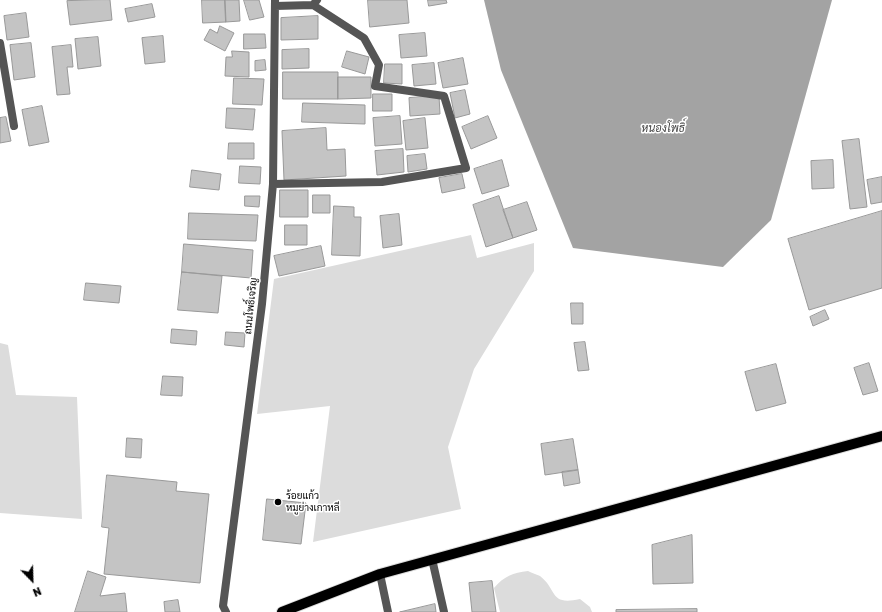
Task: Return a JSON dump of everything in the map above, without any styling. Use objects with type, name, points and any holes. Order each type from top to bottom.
[{"type":"main road","points":[[282,612],[380,574],[882,436]]},
{"type":"street","points":[[273,184],[382,182],[466,168],[444,96],[375,86],[379,65],[364,38],[315,2],[275,3]]},
{"type":"street","name":"ถนนโพธิ์เจริญ","points":[[226,612],[223,606],[262,304],[273,184],[275,3]]},
{"type":"street","points":[[0,43],[4,90],[14,126]]},
{"type":"street","points":[[432,559],[444,612]]},
{"type":"street","points":[[380,574],[388,612]]},
{"type":"shaded area","points":[[471,235],[477,258],[534,243],[534,271],[474,369],[448,447],[461,509],[313,542],[330,406],[257,414],[274,279]]},
{"type":"shaded area","points":[[0,343],[8,345],[16,395],[77,397],[82,519],[0,513]]},
{"type":"shaded area","points":[[528,571],[540,576],[546,581],[558,598],[570,601],[580,599],[590,607],[592,612],[500,612],[494,588],[509,576]]},
{"type":"water","name":"หนองโพธิ์","points":[[484,0],[832,0],[771,220],[723,267],[573,248],[501,70]]},
{"type":"building","points":[[110,0],[112,20],[70,25],[67,1]]},
{"type":"building","points":[[202,0],[225,0],[226,22],[203,23]]},
{"type":"building","points":[[225,0],[239,0],[240,21],[226,22]]},
{"type":"building","points":[[244,0],[259,0],[264,17],[250,20]]},
{"type":"building","points":[[368,0],[407,0],[409,23],[370,27]]},
{"type":"building","points":[[428,0],[446,0],[447,3],[429,6]]},
{"type":"building","points":[[152,4],[155,17],[128,22],[125,9]]},
{"type":"building","points":[[26,13],[29,37],[7,40],[4,16]]},
{"type":"building","points":[[318,16],[318,39],[281,40],[281,18]]},
{"type":"building","points":[[220,26],[234,33],[225,51],[204,40],[210,29],[217,33]]},
{"type":"building","points":[[425,33],[427,56],[401,58],[399,35]]},
{"type":"building","points":[[244,34],[265,34],[266,48],[244,49]]},
{"type":"building","points":[[163,36],[165,62],[145,64],[142,38]]},
{"type":"building","points":[[98,37],[101,66],[78,69],[75,39]]},
{"type":"building","points":[[31,43],[35,77],[14,80],[10,45]]},
{"type":"building","points":[[71,45],[73,67],[67,67],[70,94],[57,95],[52,47]]},
{"type":"building","points":[[309,49],[309,68],[282,69],[282,50]]},
{"type":"building","points":[[232,51],[249,52],[249,77],[225,76],[226,57],[232,57]]},
{"type":"building","points":[[347,51],[369,57],[365,74],[342,67]]},
{"type":"building","points":[[463,58],[468,84],[443,88],[438,63]]},
{"type":"building","points":[[265,60],[266,70],[255,71],[255,61]]},
{"type":"building","points":[[434,63],[436,84],[414,86],[412,65]]},
{"type":"building","points":[[385,64],[402,64],[402,84],[384,83]]},
{"type":"building","points":[[283,72],[338,72],[338,99],[283,99]]},
{"type":"building","points":[[338,77],[371,77],[371,98],[338,99]]},
{"type":"building","points":[[234,78],[264,79],[262,105],[233,104]]},
{"type":"building","points":[[465,90],[470,114],[455,118],[450,93]]},
{"type":"building","points":[[373,94],[392,94],[392,111],[373,111]]},
{"type":"building","points":[[439,96],[440,114],[410,116],[409,98]]},
{"type":"building","points":[[303,103],[365,105],[365,124],[302,122]]},
{"type":"building","points":[[42,106],[49,142],[29,146],[22,110]]},
{"type":"building","points":[[227,108],[255,109],[253,130],[226,128]]},
{"type":"building","points":[[400,116],[402,144],[375,146],[373,118]]},
{"type":"building","points":[[488,116],[497,138],[471,149],[462,127]]},
{"type":"building","points":[[6,117],[11,141],[0,143],[0,118]]},
{"type":"building","points":[[425,118],[428,148],[406,150],[403,121]]},
{"type":"building","points":[[326,128],[327,150],[345,149],[346,176],[284,180],[282,131]]},
{"type":"building","points":[[859,139],[867,207],[850,209],[842,141]]},
{"type":"building","points":[[229,143],[254,143],[254,159],[228,159]]},
{"type":"building","points":[[403,149],[404,172],[377,175],[375,151]]},
{"type":"building","points":[[425,154],[427,169],[408,172],[407,156]]},
{"type":"building","points":[[502,160],[509,186],[482,194],[474,169]]},
{"type":"building","points":[[833,160],[834,188],[812,189],[811,161]]},
{"type":"building","points":[[240,166],[261,167],[260,184],[239,183]]},
{"type":"building","points":[[192,170],[221,174],[219,190],[190,187]]},
{"type":"building","points":[[462,174],[465,188],[442,193],[439,178]]},
{"type":"building","points":[[882,177],[882,202],[871,204],[867,180]]},
{"type":"building","points":[[280,190],[308,190],[308,217],[280,217]]},
{"type":"building","points":[[313,195],[330,195],[330,213],[313,213]]},
{"type":"building","points":[[245,196],[260,196],[259,207],[245,206]]},
{"type":"building","points":[[499,196],[513,238],[486,247],[473,205]]},
{"type":"building","points":[[527,202],[537,230],[513,238],[503,210]]},
{"type":"building","points":[[334,206],[354,207],[354,217],[361,217],[360,256],[332,255]]},
{"type":"building","points":[[882,211],[882,288],[809,310],[788,239]]},
{"type":"building","points":[[189,213],[258,215],[256,241],[188,239]]},
{"type":"building","points":[[399,214],[402,245],[383,248],[380,216]]},
{"type":"building","points":[[285,225],[307,225],[307,245],[285,245]]},
{"type":"building","points":[[184,244],[253,250],[251,278],[182,272]]},
{"type":"building","points":[[321,246],[325,266],[279,276],[274,256]]},
{"type":"building","points":[[182,272],[222,276],[218,313],[178,310]]},
{"type":"building","points":[[86,283],[121,286],[119,303],[84,300]]},
{"type":"building","points":[[571,303],[583,303],[583,324],[572,324]]},
{"type":"building","points":[[825,310],[829,319],[813,326],[810,317]]},
{"type":"building","points":[[172,329],[197,331],[196,345],[171,343]]},
{"type":"building","points":[[226,332],[245,333],[244,347],[225,345]]},
{"type":"building","points":[[585,342],[589,370],[578,371],[574,343]]},
{"type":"building","points":[[869,363],[878,391],[863,395],[854,368]]},
{"type":"building","points":[[776,364],[786,403],[756,411],[745,372]]},
{"type":"building","points":[[163,376],[183,377],[182,396],[161,395]]},
{"type":"building","points":[[127,438],[142,439],[141,458],[126,457]]},
{"type":"building","points":[[573,439],[578,470],[545,475],[541,444]]},
{"type":"building","points":[[578,470],[580,483],[564,486],[562,472]]},
{"type":"building","points":[[107,475],[177,482],[176,491],[209,494],[200,583],[104,574],[109,528],[102,527]]},
{"type":"building","points":[[267,499],[306,503],[301,544],[263,540]]},
{"type":"building","points":[[692,535],[693,583],[653,584],[652,545]]},
{"type":"building","points":[[88,571],[106,577],[100,596],[125,593],[127,612],[75,612]]},
{"type":"building","points":[[492,581],[496,612],[472,612],[469,583]]},
{"type":"building","points":[[178,600],[180,612],[165,612],[164,602]]},
{"type":"building","points":[[435,604],[436,612],[400,612]]},
{"type":"building","points":[[697,609],[697,612],[616,612],[616,610]]},
{"type":"place","name":"ร้อยแก้ว หมูย่างเกาหลี","points":[[278,502]]}]
